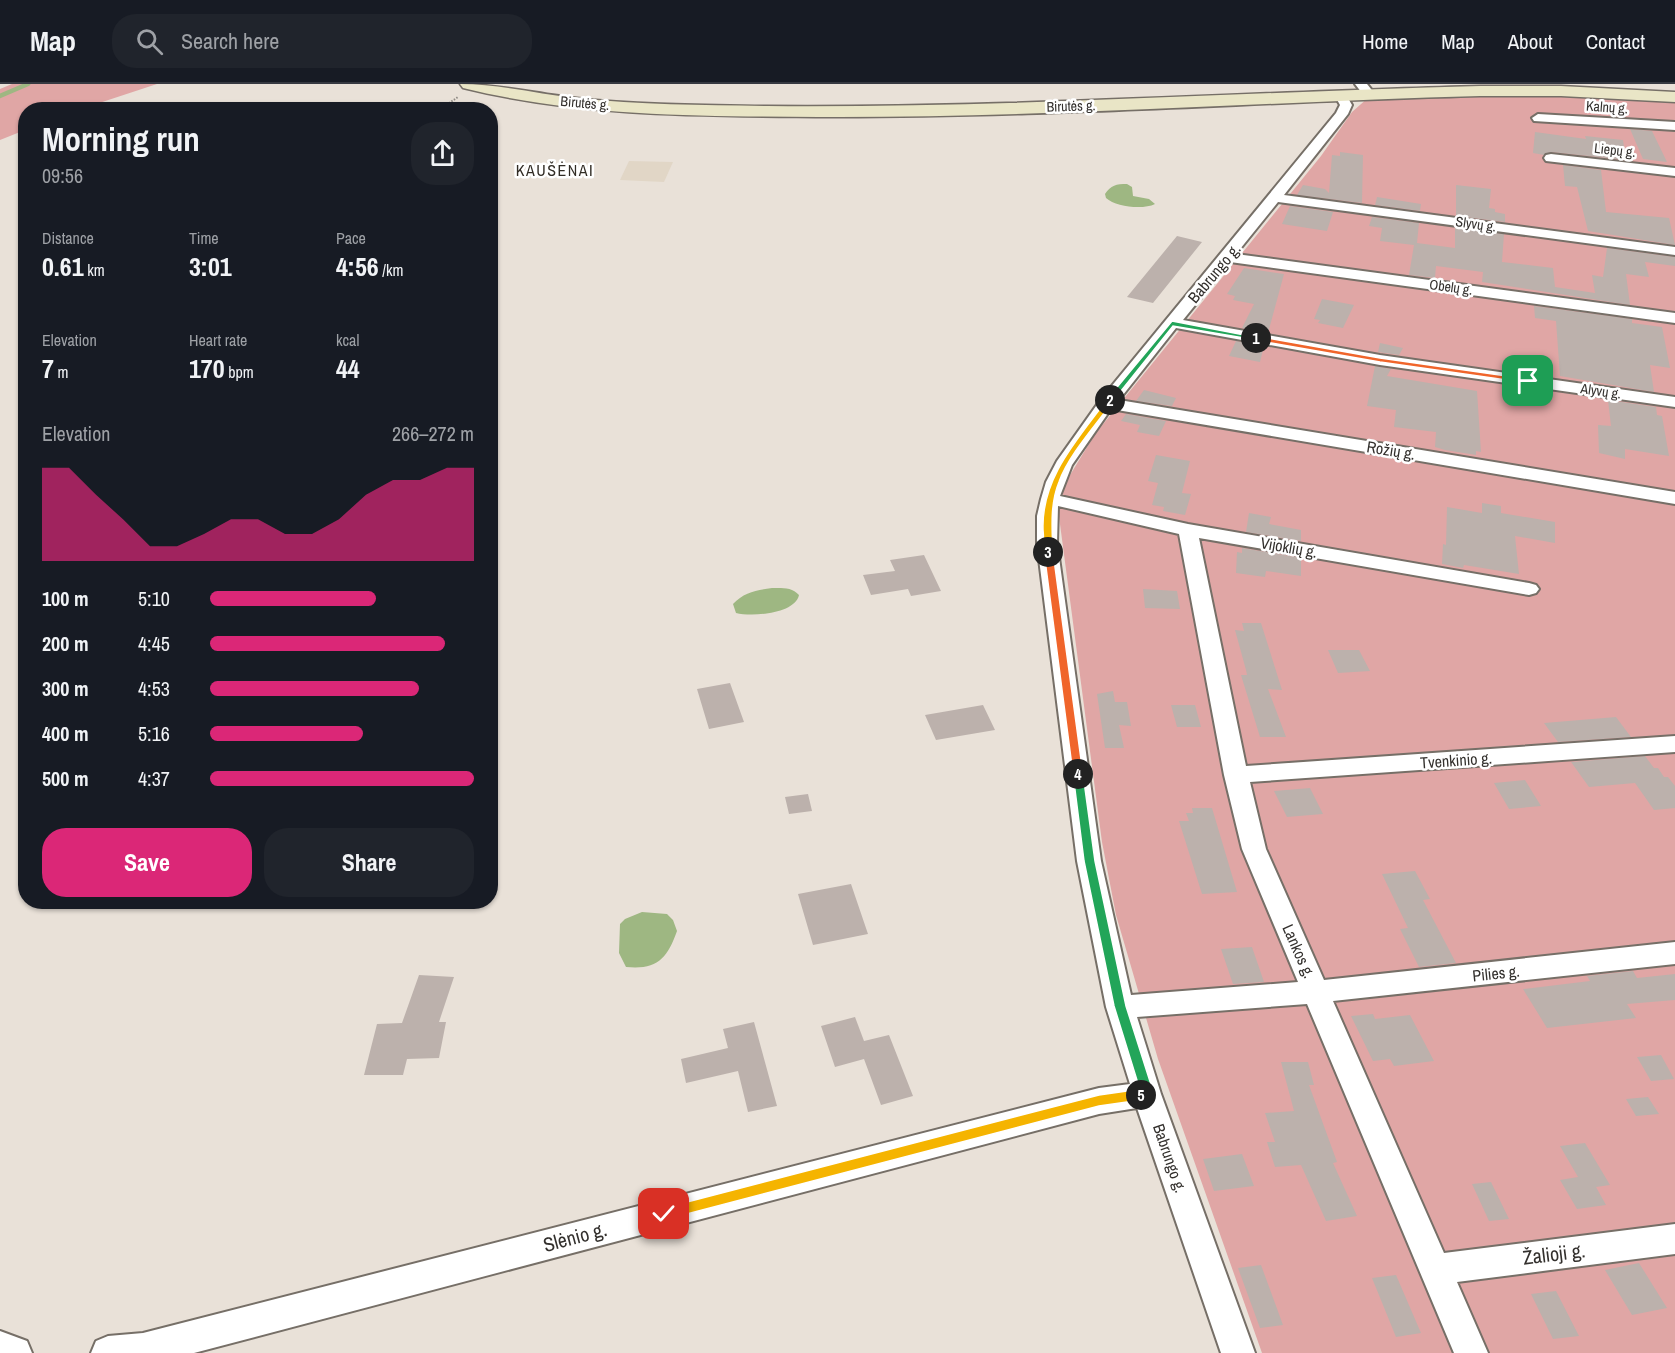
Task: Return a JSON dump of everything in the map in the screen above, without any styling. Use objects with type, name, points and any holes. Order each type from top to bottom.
[{"type":"main road","name":"Birutės g.","points":[[469,84],[525,96],[584,103],[684,109],[812,111],[984,109],[1341,96],[1365,89],[1513,90],[1675,96]]},
{"type":"street","name":"Babrungo g.","points":[[1238,1353],[1147,1094],[1120,1006],[1088,849],[1047,543],[1047,516],[1054,482],[1063,465],[1107,404],[1342,114],[1346,105],[1341,96]]},
{"type":"street","name":"Kalnų g.","points":[[1538,118],[1675,126]]},
{"type":"street","name":"Liepų g.","points":[[1551,158],[1675,171]]},
{"type":"street","name":"Slyvų g.","points":[[1276,198],[1675,251]]},
{"type":"street","name":"Obelų g.","points":[[1227,256],[1675,318]]},
{"type":"street","name":"Alyvų g.","points":[[1172,323],[1380,360],[1675,402]]},
{"type":"street","name":"Rožių g.","points":[[1107,404],[1675,498]]},
{"type":"street","name":"Vijoklių g.","points":[[1050,499],[1188,530],[1529,589]]},
{"type":"street","name":"Lankos g.","points":[[1188,530],[1236,775],[1254,849],[1471,1353]]},
{"type":"street","name":"Tvenkinio g.","points":[[1236,775],[1675,744]]},
{"type":"street","name":"Pilies g.","points":[[1120,1006],[1317,992],[1675,953]]},
{"type":"street","name":"Slėnio g.","points":[[108,1353],[143,1350],[1099,1101],[1147,1094]]},
{"type":"street","name":"Žalioji g.","points":[[1434,1270],[1675,1239]]},
{"type":"street","points":[[0,1348],[15,1353]]},
{"type":"shaded area","points":[[12,84],[157,84],[102,102],[18,102],[18,133],[0,140],[0,89]]},
{"type":"shaded area","points":[[1510,93],[1675,100],[1675,1353],[1262,1353],[1158,1059],[1116,915],[1102,842],[1058,509],[1067,480],[1095,434],[1321,156],[1352,112],[1369,97]]},
{"type":"shaded area","points":[[629,161],[673,162],[664,182],[620,180]]},
{"type":"shaded area","points":[[1127,184],[1132,187],[1133,196],[1149,199],[1155,204],[1130,207],[1116,204],[1106,198],[1105,194],[1112,187]]},
{"type":"shaded area","points":[[772,588],[790,589],[799,595],[790,606],[772,613],[752,615],[736,613],[733,604],[746,594]]},
{"type":"shaded area","points":[[642,912],[667,914],[673,920],[677,931],[669,949],[659,961],[646,967],[626,967],[619,953],[620,924],[625,919]]},
{"type":"building","points":[[1630,129],[1652,131],[1667,162],[1643,159]]},
{"type":"building","points":[[1535,132],[1586,139],[1585,136],[1623,140],[1626,160],[1551,152],[1544,155],[1533,153]]},
{"type":"building","points":[[1340,152],[1363,155],[1362,203],[1297,195],[1303,185],[1325,189],[1329,193],[1332,155],[1340,156]]},
{"type":"building","points":[[1563,165],[1601,170],[1606,212],[1669,218],[1675,245],[1588,231],[1577,187],[1565,186]]},
{"type":"building","points":[[1456,185],[1491,189],[1489,208],[1505,214],[1505,222],[1456,216]]},
{"type":"building","points":[[1377,197],[1421,204],[1420,211],[1375,205]]},
{"type":"building","points":[[1290,206],[1333,212],[1327,231],[1282,224]]},
{"type":"building","points":[[1372,217],[1419,223],[1417,243],[1455,248],[1455,228],[1504,234],[1502,262],[1553,268],[1555,287],[1595,293],[1592,275],[1603,277],[1607,248],[1675,257],[1675,266],[1645,262],[1649,277],[1626,274],[1630,305],[1482,282],[1483,272],[1436,266],[1435,278],[1409,275],[1414,245],[1380,241],[1382,228],[1369,226]]},
{"type":"building","points":[[1177,236],[1202,242],[1153,303],[1127,297]]},
{"type":"building","points":[[1244,268],[1284,274],[1268,333],[1242,328],[1254,304],[1233,300],[1235,296],[1227,294]]},
{"type":"building","points":[[1322,299],[1354,305],[1343,328],[1318,323],[1320,320],[1314,319]]},
{"type":"building","points":[[1534,306],[1632,319],[1632,323],[1662,327],[1670,368],[1650,365],[1654,392],[1560,376],[1556,321],[1535,318]]},
{"type":"building","points":[[1236,341],[1264,346],[1260,362],[1229,356]]},
{"type":"building","points":[[1380,343],[1403,348],[1399,355],[1378,352]]},
{"type":"building","points":[[1375,366],[1391,369],[1387,376],[1477,391],[1481,452],[1476,451],[1476,455],[1435,447],[1436,432],[1394,427],[1396,410],[1367,406]]},
{"type":"building","points":[[1144,390],[1176,398],[1172,406],[1136,401]]},
{"type":"building","points":[[1608,400],[1656,407],[1657,415],[1662,416],[1669,456],[1625,449],[1625,459],[1599,453],[1598,425],[1611,426]]},
{"type":"building","points":[[1126,414],[1166,421],[1159,436],[1137,432],[1140,425],[1121,421]]},
{"type":"building","points":[[1156,455],[1190,461],[1182,493],[1191,494],[1185,515],[1163,511],[1164,507],[1152,505],[1158,483],[1148,481]]},
{"type":"building","points":[[1482,503],[1501,506],[1501,513],[1555,522],[1555,543],[1515,536],[1519,574],[1464,565],[1463,568],[1442,564],[1443,544],[1446,545],[1447,507],[1482,513]]},
{"type":"building","points":[[1249,513],[1271,517],[1269,524],[1301,530],[1301,541],[1246,532]]},
{"type":"building","points":[[1242,548],[1301,558],[1301,576],[1266,571],[1265,577],[1236,573],[1237,552],[1242,553]]},
{"type":"building","points":[[924,555],[941,591],[911,596],[908,589],[871,595],[863,575],[895,571],[890,560]]},
{"type":"building","points":[[1143,589],[1177,591],[1180,609],[1145,608]]},
{"type":"building","points":[[1242,623],[1261,623],[1282,690],[1268,689],[1286,737],[1260,737],[1241,675],[1247,675],[1235,630],[1244,631]]},
{"type":"building","points":[[1328,650],[1359,650],[1370,671],[1338,673]]},
{"type":"building","points":[[730,683],[744,722],[709,729],[697,689]]},
{"type":"building","points":[[1113,691],[1115,702],[1127,702],[1131,726],[1119,725],[1124,748],[1105,748],[1097,694]]},
{"type":"building","points":[[983,705],[995,730],[936,740],[925,715]]},
{"type":"building","points":[[1171,705],[1195,705],[1201,727],[1177,727]]},
{"type":"building","points":[[1616,717],[1631,737],[1558,742],[1544,723]]},
{"type":"building","points":[[1645,756],[1654,768],[1658,768],[1664,777],[1668,777],[1675,786],[1675,808],[1654,810],[1635,783],[1589,787],[1571,762]]},
{"type":"building","points":[[1525,780],[1541,806],[1509,809],[1494,783]]},
{"type":"building","points":[[1310,788],[1323,814],[1287,817],[1274,791]]},
{"type":"building","points":[[808,794],[812,811],[789,814],[785,797]]},
{"type":"building","points":[[1192,808],[1212,808],[1237,892],[1202,894],[1179,821],[1189,821],[1186,813],[1193,813]]},
{"type":"building","points":[[1415,871],[1430,899],[1423,900],[1456,963],[1419,967],[1400,929],[1408,928],[1382,874]]},
{"type":"building","points":[[851,884],[868,934],[813,945],[798,894]]},
{"type":"building","points":[[1252,947],[1264,982],[1233,984],[1221,949]]},
{"type":"building","points":[[1633,971],[1637,978],[1675,974],[1675,1000],[1627,1004],[1636,1018],[1547,1028],[1523,989],[1590,981],[1587,976]]},
{"type":"building","points":[[419,975],[454,977],[439,1022],[446,1022],[439,1058],[407,1059],[403,1075],[364,1075],[377,1024],[402,1023]]},
{"type":"building","points":[[1373,1014],[1375,1019],[1410,1015],[1434,1061],[1394,1066],[1390,1059],[1373,1061],[1351,1016]]},
{"type":"building","points":[[855,1017],[864,1041],[889,1035],[913,1096],[881,1105],[864,1059],[835,1067],[821,1026]]},
{"type":"building","points":[[754,1022],[777,1106],[748,1112],[738,1071],[686,1083],[681,1059],[728,1048],[723,1029]]},
{"type":"building","points":[[1661,1055],[1674,1079],[1651,1081],[1637,1057]]},
{"type":"building","points":[[1281,1062],[1308,1062],[1314,1085],[1309,1085],[1337,1162],[1333,1163],[1357,1216],[1326,1221],[1301,1165],[1275,1167],[1267,1142],[1275,1142],[1265,1113],[1294,1111]]},
{"type":"building","points":[[1648,1097],[1659,1114],[1636,1116],[1626,1099]]},
{"type":"building","points":[[1585,1143],[1610,1185],[1596,1187],[1606,1205],[1577,1209],[1560,1180],[1578,1177],[1560,1146]]},
{"type":"building","points":[[1242,1154],[1254,1186],[1214,1191],[1203,1159]]},
{"type":"building","points":[[1491,1182],[1509,1219],[1489,1221],[1472,1184]]},
{"type":"building","points":[[1639,1263],[1667,1308],[1632,1315],[1605,1270]]},
{"type":"building","points":[[1261,1265],[1283,1325],[1260,1328],[1238,1268]]},
{"type":"building","points":[[1396,1275],[1421,1333],[1396,1337],[1372,1278]]},
{"type":"building","points":[[1556,1291],[1579,1336],[1553,1339],[1531,1294]]},
{"type":"waterway","points":[[0,96],[28,84]]},
{"type":"district","name":"KAUŠĖNAI","points":[[555,170]]},
{"type":"route","points":[[664,1214],[1099,1101],[1147,1094],[1120,1006],[1089,861],[1047,543],[1047,516],[1054,482],[1063,465],[1107,404],[1172,323],[1380,360],[1528,381]]}]
